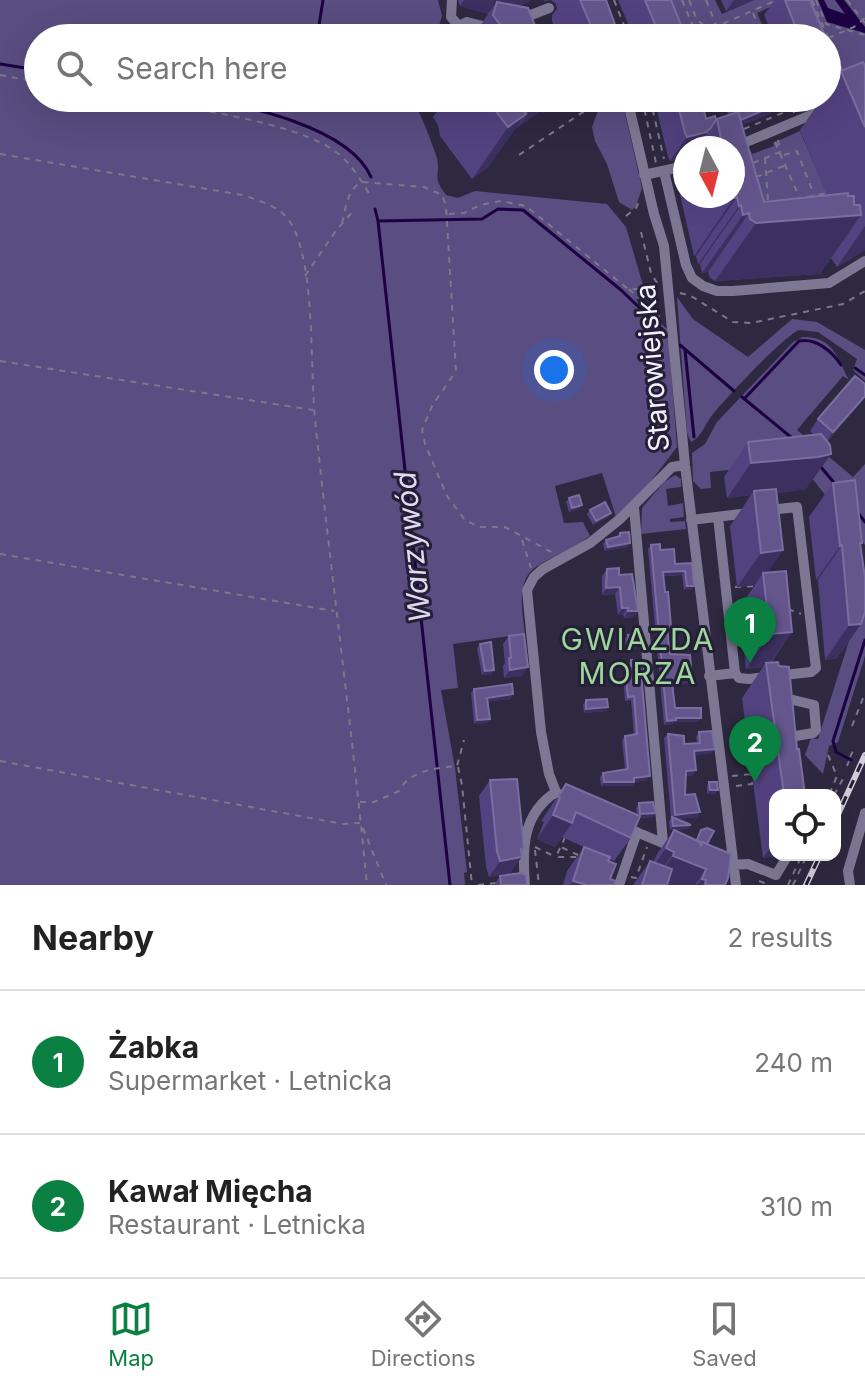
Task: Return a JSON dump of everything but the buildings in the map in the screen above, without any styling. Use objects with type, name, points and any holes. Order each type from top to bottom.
[{"type":"street","points":[[452,0],[449,12],[456,24]]},
{"type":"street","points":[[510,24],[549,8]]},
{"type":"street","points":[[463,24],[486,24]]},
{"type":"street","name":"Starowiejska","points":[[534,577],[590,543],[634,507],[672,467],[685,465],[664,246],[630,112]]},
{"type":"street","points":[[745,142],[816,112]]},
{"type":"street","points":[[644,175],[673,169]]},
{"type":"street","name":"Starowiejska","points":[[663,171],[686,265],[692,278],[703,286],[725,291],[824,284],[865,261]]},
{"type":"street","points":[[685,465],[736,885]]},
{"type":"street","points":[[634,507],[663,843]]},
{"type":"street","points":[[691,520],[797,507],[815,670],[749,679],[739,678],[735,673],[718,517]]},
{"type":"street","points":[[534,577],[526,599],[541,732],[549,774],[556,792],[578,806]]},
{"type":"street","points":[[709,676],[735,673]]},
{"type":"street","points":[[774,695],[813,703],[816,730],[796,736]]},
{"type":"street","points":[[794,723],[797,750]]},
{"type":"street","points":[[525,885],[524,839],[536,808],[556,792]]},
{"type":"street","points":[[850,885],[850,864],[865,813]]},
{"type":"street","points":[[614,822],[685,852]]},
{"type":"street","points":[[619,885],[637,832]]},
{"type":"street","points":[[720,865],[752,865],[774,875],[779,873],[785,861]]},
{"type":"path","points":[[614,0],[623,24]]},
{"type":"path","points":[[682,0],[693,24]]},
{"type":"path","points":[[689,0],[697,20],[702,24]]},
{"type":"path","points":[[706,0],[716,24]]},
{"type":"path","points":[[725,23],[777,0]]},
{"type":"path","points":[[814,0],[826,24]]},
{"type":"path","points":[[814,0],[823,24]]},
{"type":"path","points":[[841,32],[863,21],[847,0]]},
{"type":"path","points":[[752,11],[757,24]]},
{"type":"path","points":[[679,20],[681,24]]},
{"type":"path","points":[[841,27],[865,35]]},
{"type":"path","points":[[841,67],[847,80]]},
{"type":"path","points":[[0,75],[24,79]]},
{"type":"path","points":[[202,112],[271,125],[307,136],[337,152],[370,195]]},
{"type":"path","points":[[519,155],[583,112]]},
{"type":"path","points":[[646,112],[663,171]]},
{"type":"path","points":[[652,112],[663,171]]},
{"type":"path","points":[[741,130],[785,112]]},
{"type":"path","points":[[773,138],[800,199]]},
{"type":"path","points":[[779,142],[781,154]]},
{"type":"path","points":[[745,167],[765,158],[797,151],[814,196]]},
{"type":"path","points":[[0,154],[243,195],[277,207],[295,230],[305,278],[314,410],[367,885]]},
{"type":"path","points":[[765,158],[768,206]]},
{"type":"path","points":[[755,177],[786,165]]},
{"type":"path","points":[[342,223],[351,192],[354,186],[362,182],[424,187],[442,195],[447,215],[456,371],[432,406],[422,430],[425,444],[447,496],[465,520],[479,527],[505,527],[549,553],[565,557]]},
{"type":"path","points":[[626,216],[636,208],[648,190]]},
{"type":"path","points":[[789,201],[829,193]]},
{"type":"path","points":[[447,215],[501,201],[526,206],[673,328]]},
{"type":"path","points":[[305,278],[312,262],[354,210]]},
{"type":"path","points":[[641,232],[657,285],[669,293],[691,296],[733,322],[751,323],[843,304],[865,291]]},
{"type":"path","points":[[628,289],[654,289],[657,285]]},
{"type":"path","points":[[0,361],[314,410]]},
{"type":"path","points":[[521,537],[534,577]]},
{"type":"path","points":[[0,554],[335,611]]},
{"type":"path","points":[[726,584],[736,588],[757,585]]},
{"type":"path","points":[[777,604],[809,618]]},
{"type":"path","points":[[852,726],[865,693]]},
{"type":"path","points":[[464,740],[457,766],[462,785],[472,885]]},
{"type":"path","points":[[847,766],[853,751]]},
{"type":"path","points":[[828,755],[837,776],[832,789]]},
{"type":"path","points":[[0,761],[343,824],[361,823]]},
{"type":"path","points":[[359,802],[374,802],[399,791],[403,784],[437,767],[457,766]]},
{"type":"path","points":[[729,777],[752,774],[752,784],[731,787]]},
{"type":"path","points":[[837,789],[844,777]]},
{"type":"path","points":[[361,823],[386,885]]},
{"type":"path","points":[[561,847],[584,857],[556,857],[565,836]]},
{"type":"path","points":[[636,878],[648,842]]},
{"type":"path","points":[[535,848],[539,885]]},
{"type":"path","points":[[788,885],[799,861]]},
{"type":"path","points":[[793,885],[804,861]]},
{"type":"path","points":[[628,876],[645,882]]},
{"type":"path","points":[[759,881],[769,885]]},
{"type":"path","points":[[478,885],[506,882]]},
{"type":"shaded area","points":[[0,0],[438,0],[442,16],[439,24],[24,24],[24,112],[418,112],[437,158],[438,179],[446,195],[458,198],[475,191],[607,204],[626,227],[645,292],[636,300],[668,330],[677,447],[642,493],[616,517],[602,473],[555,486],[564,523],[583,522],[590,536],[533,569],[526,578],[522,608],[525,634],[453,644],[458,688],[441,690],[455,768],[467,872],[464,873],[465,885],[0,885]]},
{"type":"shaded area","points":[[650,0],[715,0],[722,14],[754,0],[865,0],[865,75],[841,85],[841,24],[797,24],[784,1],[757,13],[762,24],[660,24]]},
{"type":"shaded area","points":[[818,0],[824,0],[828,8],[845,14],[835,0],[844,0],[865,27],[865,33],[841,24],[827,22]]},
{"type":"shaded area","points":[[598,112],[625,112],[642,188],[632,210],[619,202],[592,127]]},
{"type":"shaded area","points":[[800,131],[825,189],[835,186],[830,217],[745,199],[745,152],[750,150],[752,154],[774,146],[773,143]]},
{"type":"shaded area","points":[[677,297],[693,319],[748,357],[792,319],[817,322],[865,350],[865,381],[853,370],[857,359],[818,332],[799,330],[753,371],[691,442],[687,433]]},
{"type":"shaded area","points":[[803,337],[828,345],[849,380],[843,376],[797,430],[853,477],[865,464],[865,545],[799,462],[710,472],[711,488],[701,489],[693,481],[692,453],[705,444],[717,422],[793,342]]},
{"type":"shaded area","points":[[675,475],[681,479],[681,487],[666,489],[668,506],[683,503],[684,517],[670,519],[670,522],[685,521],[686,529],[641,534],[642,508],[664,482]]},
{"type":"shaded area","points":[[865,590],[865,656],[838,742],[829,746],[823,774],[805,755],[811,738],[818,739]]},
{"type":"waterway","points":[[319,24],[323,0]]},
{"type":"waterway","name":"Warzywód","points":[[0,64],[24,68]]},
{"type":"waterway","name":"Warzywód","points":[[265,112],[320,132],[342,145],[359,160],[371,177]]},
{"type":"waterway","name":"Warzywód","points":[[375,209],[450,885]]},
{"type":"waterway","points":[[378,221],[482,219],[498,209],[523,210],[621,290],[668,335]]},
{"type":"waterway","points":[[744,399],[799,341],[823,347],[841,365]]},
{"type":"waterway","points":[[680,345],[734,391]]},
{"type":"waterway","points":[[685,350],[694,437]]},
{"type":"waterway","points":[[855,368],[865,375]]},
{"type":"waterway","points":[[742,397],[792,438]]},
{"type":"waterway","points":[[820,466],[836,485]]},
{"type":"waterway","points":[[858,513],[865,522]]},
{"type":"waterway","points":[[851,760],[836,752],[833,741],[865,640]]},
{"type":"railway","points":[[841,808],[865,755]]},
{"type":"railway","points":[[806,885],[817,861]]},
{"type":"place","name":"Żabka","points":[[750,663]]},
{"type":"place","name":"Kawał Mięcha","points":[[755,782]]},
{"type":"district","name":"GWIAZDA MORZA","points":[[638,656]]}]
